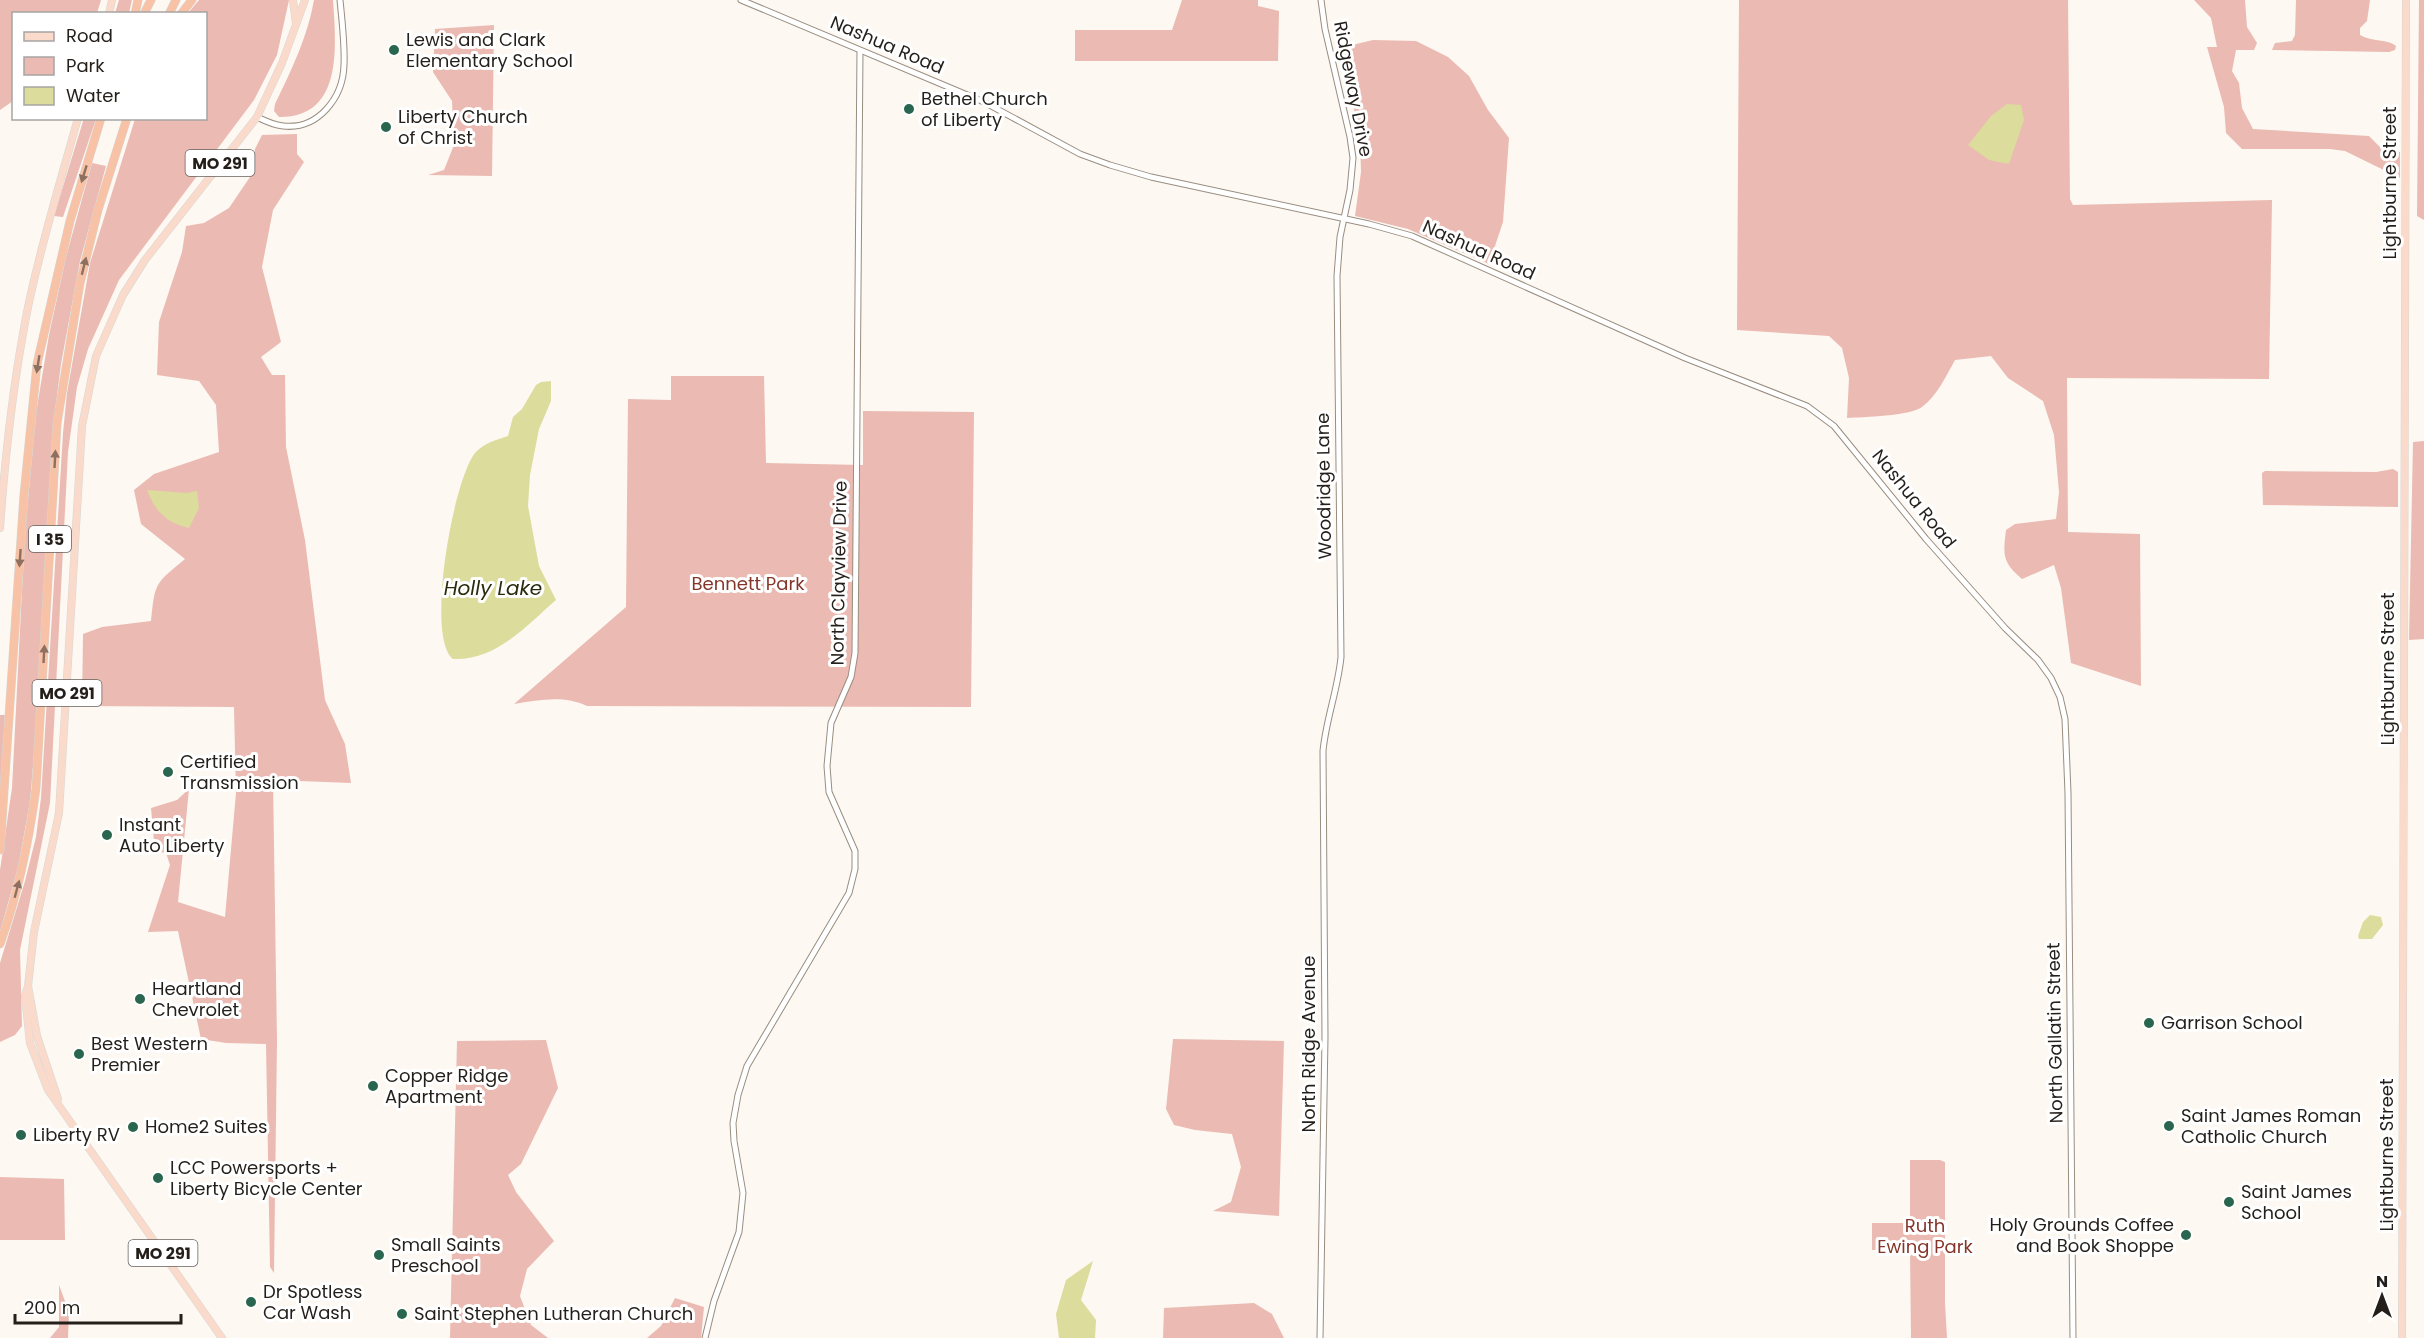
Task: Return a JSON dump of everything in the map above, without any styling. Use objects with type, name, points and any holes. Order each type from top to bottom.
[{"type":"highway","points":[[183,12],[192,0]]},
{"type":"highway","name":"I 35","points":[[0,850],[24,495],[37,364],[70,221],[100,120]]},
{"type":"highway","name":"I 35","points":[[0,944],[19,883],[31,827],[36,788],[57,423],[80,283],[126,120]]},
{"type":"main road","name":"MO 291","points":[[293,0],[296,26]]},
{"type":"main road","name":"MO 291","points":[[222,1338],[58,1102],[37,1036],[28,986],[34,932],[59,813],[82,426],[96,356],[123,295],[145,260],[257,117],[282,63],[305,0]]},
{"type":"main road","name":"Lightburne Street","points":[[2402,1338],[2406,0]]},
{"type":"main road","points":[[0,528],[6,443],[27,311],[48,224],[77,120]]},
{"type":"street","points":[[257,117],[275,125],[296,126],[315,119],[332,104],[342,83],[344,66],[340,0]]},
{"type":"street","name":"Nashua Road","points":[[741,0],[984,102],[1080,154],[1151,177],[1412,236],[1685,358],[1807,406],[1844,436],[1926,539],[2045,669],[2060,697],[2066,727]]},
{"type":"street","name":"Ridgeway Drive","points":[[1321,0],[1325,29],[1352,147],[1352,175],[1343,219]]},
{"type":"street","name":"North Clayview Drive","points":[[705,1338],[714,1301],[739,1232],[743,1193],[733,1123],[738,1095],[747,1066],[849,893],[855,869],[855,851],[829,792],[828,766],[831,723],[851,677],[855,653],[860,51]]},
{"type":"street","name":"Woodridge Lane","points":[[1323,751],[1341,657],[1337,276],[1343,219]]},
{"type":"street","name":"North Gallatin Street","points":[[2066,727],[2073,1338]]},
{"type":"street","name":"North Ridge Avenue","points":[[1320,1338],[1325,1037],[1323,751]]},
{"type":"green space","points":[[0,0],[101,0],[97,12],[12,12],[12,102],[0,110]]},
{"type":"green space","points":[[119,0],[132,0],[129,12],[115,12]]},
{"type":"green space","points":[[199,0],[289,0],[277,55],[254,100],[119,280],[88,349],[77,387],[68,452],[50,803],[20,950],[22,1026],[15,1035],[0,1042],[0,963],[36,837],[41,798],[63,433],[67,393],[90,263],[135,120],[207,120],[207,12],[189,12]]},
{"type":"green space","points":[[314,0],[333,0],[335,37],[332,76],[325,92],[315,105],[300,114],[279,117],[274,111],[275,104],[303,40]]},
{"type":"green space","points":[[1182,0],[1258,0],[1258,6],[1279,11],[1278,61],[1075,61],[1075,30],[1172,30]]},
{"type":"green space","points":[[1739,0],[2068,0],[2070,199],[2073,205],[2272,200],[2269,379],[2067,378],[2068,532],[2140,534],[2141,686],[2071,663],[2061,588],[2054,565],[2022,579],[2005,558],[2006,530],[2015,524],[2056,519],[2059,492],[2054,435],[2043,401],[2008,378],[1991,356],[1955,360],[1932,397],[1916,410],[1886,416],[1847,418],[1849,378],[1842,348],[1829,336],[1737,330]]},
{"type":"green space","points":[[2194,0],[2245,0],[2247,27],[2257,43],[2254,50],[2236,50],[2232,71],[2239,83],[2242,108],[2253,129],[2369,136],[2383,150],[2400,152],[2400,178],[2345,151],[2242,149],[2226,133],[2224,107],[2207,47],[2217,47],[2211,18]]},
{"type":"green space","points":[[2296,0],[2370,0],[2367,21],[2360,28],[2360,35],[2393,44],[2396,46],[2395,50],[2389,52],[2272,50],[2275,43],[2292,41],[2295,35]]},
{"type":"green space","points":[[2419,0],[2424,0],[2424,220],[2417,216]]},
{"type":"green space","points":[[494,25],[492,176],[428,175],[444,170],[454,145],[452,101],[433,72],[435,29]]},
{"type":"green space","points":[[1373,40],[1416,41],[1448,57],[1469,76],[1488,110],[1509,138],[1503,222],[1489,264],[1408,229],[1355,216],[1361,172],[1360,136],[1340,48]]},
{"type":"green space","points":[[83,120],[96,120],[63,217],[54,216]]},
{"type":"green space","points":[[297,134],[297,154],[304,162],[273,210],[262,267],[281,342],[261,357],[272,375],[285,375],[286,447],[305,540],[325,700],[345,744],[351,783],[273,780],[277,1041],[274,1273],[270,1267],[266,1044],[226,1043],[201,1039],[178,931],[148,932],[170,865],[166,853],[155,851],[151,808],[177,800],[189,789],[178,902],[225,917],[236,793],[234,707],[82,706],[83,634],[102,627],[151,621],[158,585],[185,559],[141,524],[134,490],[154,474],[219,452],[216,405],[199,381],[157,375],[159,322],[182,252],[186,226],[204,223],[229,208],[250,177],[255,149],[262,135]]},
{"type":"green space","points":[[92,163],[106,166],[80,261],[61,364],[53,428],[30,802],[18,868],[0,932],[0,870],[12,788],[25,531],[36,413],[49,335],[66,257]]},
{"type":"green space","name":"Bennett Park","points":[[671,376],[764,376],[766,463],[863,465],[863,411],[974,412],[971,707],[587,706],[560,699],[514,704],[626,607],[628,399],[671,400]]},
{"type":"green space","points":[[2424,441],[2424,639],[2409,640],[2413,442]]},
{"type":"green space","points":[[2393,469],[2398,472],[2398,507],[2263,505],[2262,473],[2265,471],[2376,472]]},
{"type":"green space","points":[[0,715],[5,715],[0,804]]},
{"type":"green space","points":[[1173,1039],[1284,1041],[1279,1216],[1213,1211],[1231,1202],[1241,1167],[1232,1134],[1174,1125],[1166,1109]]},
{"type":"green space","points":[[546,1040],[558,1088],[521,1164],[508,1175],[516,1192],[554,1241],[527,1269],[520,1296],[531,1325],[548,1338],[450,1338],[457,1041]]},
{"type":"green space","name":"Ruth Ewing Park","points":[[1910,1160],[1945,1162],[1947,1338],[1911,1338],[1910,1250],[1872,1250],[1872,1223],[1910,1223]]},
{"type":"green space","points":[[0,1177],[64,1179],[65,1240],[0,1240]]},
{"type":"green space","points":[[59,1285],[69,1312],[68,1338],[50,1338],[59,1327]]},
{"type":"green space","points":[[675,1298],[704,1307],[701,1338],[647,1338],[661,1326]]},
{"type":"green space","points":[[1254,1303],[1272,1314],[1284,1338],[1163,1338],[1164,1308]]},
{"type":"water","points":[[2007,104],[2021,105],[2024,120],[2009,164],[1989,160],[1968,145],[1991,116]]},
{"type":"water","name":"Holly Lake","points":[[551,381],[551,401],[539,429],[530,475],[528,506],[539,566],[556,600],[522,631],[497,648],[469,658],[453,659],[445,645],[442,592],[445,558],[458,494],[475,453],[490,442],[508,436],[513,417],[522,409],[536,385]]},
{"type":"water","points":[[147,490],[187,493],[197,491],[199,508],[189,528],[168,520],[154,505]]},
{"type":"water","points":[[2370,915],[2381,917],[2383,925],[2372,939],[2359,939],[2363,922]]},
{"type":"water","points":[[1093,1261],[1081,1300],[1096,1320],[1095,1338],[1059,1338],[1056,1314],[1066,1280]]},
{"type":"place","name":"Lewis and Clark Elementary School","points":[[394,50]]},
{"type":"place","name":"Bethel Church of Liberty","points":[[909,109]]},
{"type":"place","name":"Liberty Church of Christ","points":[[386,127]]},
{"type":"place","name":"Certified Transmission","points":[[168,772]]},
{"type":"place","name":"Instant Auto Liberty","points":[[107,835]]},
{"type":"place","name":"Heartland Chevrolet","points":[[140,999]]},
{"type":"place","name":"Garrison School","points":[[2149,1023]]},
{"type":"place","name":"Best Western Premier","points":[[79,1054]]},
{"type":"place","name":"Copper Ridge Apartment","points":[[373,1086]]},
{"type":"place","name":"Saint James Roman Catholic Church","points":[[2169,1126]]},
{"type":"place","name":"Home2 Suites","points":[[133,1127]]},
{"type":"place","name":"Liberty RV","points":[[21,1135]]},
{"type":"place","name":"LCC Powersports + Liberty Bicycle Center","points":[[158,1178]]},
{"type":"place","name":"Saint James School","points":[[2229,1202]]},
{"type":"place","name":"Holy Grounds Coffee and Book Shoppe","points":[[2186,1235]]},
{"type":"place","name":"Small Saints Preschool","points":[[379,1255]]},
{"type":"place","name":"Dr Spotless Car Wash","points":[[251,1302]]},
{"type":"place","name":"Saint Stephen Lutheran Church","points":[[402,1314]]}]
